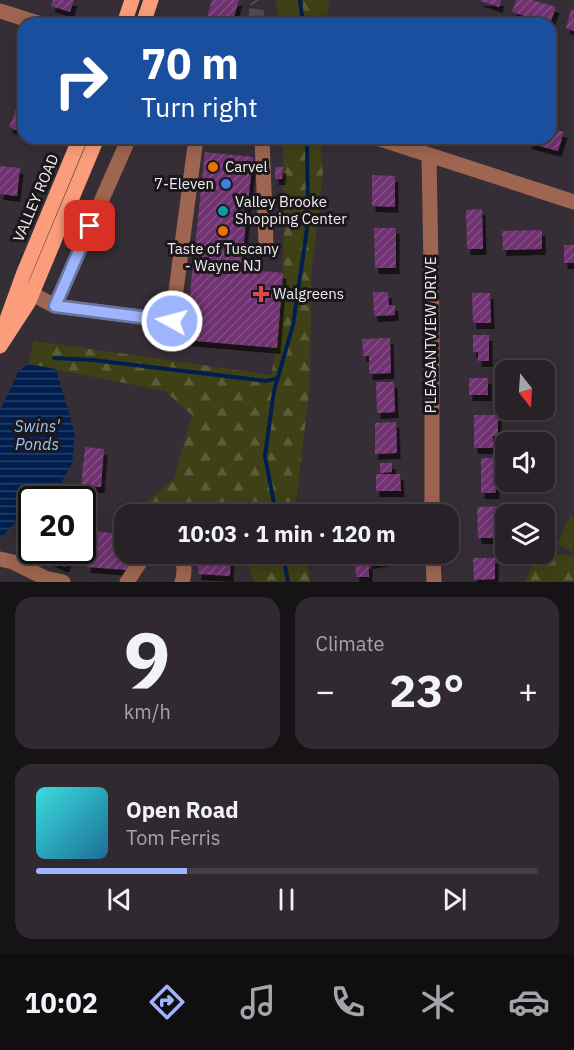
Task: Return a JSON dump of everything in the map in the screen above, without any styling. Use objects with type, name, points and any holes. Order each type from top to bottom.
[{"type":"main road","points":[[126,18],[132,0]]},
{"type":"main road","points":[[145,18],[151,0]]},
{"type":"main road","name":"VALLEY ROAD","points":[[0,339],[23,275],[78,144]]},
{"type":"main road","points":[[0,346],[28,303],[94,144]]},
{"type":"street","points":[[0,11],[22,18]]},
{"type":"street","points":[[55,306],[126,144]]},
{"type":"street","points":[[32,294],[55,306],[172,321],[195,144]]},
{"type":"street","points":[[262,144],[266,243]]},
{"type":"street","points":[[395,144],[574,201]]},
{"type":"street","name":"PLEASANTVIEW DRIVE","points":[[429,155],[432,504]]},
{"type":"street","points":[[0,559],[13,562],[45,580],[63,582]]},
{"type":"street","points":[[127,582],[139,564]]},
{"type":"street","points":[[182,582],[183,564]]},
{"type":"street","points":[[433,564],[434,582]]},
{"type":"green space","points":[[275,0],[329,0],[327,18],[276,18]]},
{"type":"green space","points":[[283,144],[321,144],[323,172],[311,277],[310,383],[296,504],[144,504],[174,479],[192,415],[165,391],[28,364],[34,341],[271,375],[282,287]]},
{"type":"green space","points":[[570,516],[574,518],[573,552],[557,544]]},
{"type":"green space","points":[[555,554],[574,556],[574,582],[525,582],[533,564],[555,564]]},
{"type":"green space","points":[[248,564],[307,564],[310,582],[254,582]]},
{"type":"water","name":"Swins' Ponds","points":[[28,364],[56,369],[75,434],[72,464],[59,486],[18,486],[18,520],[0,538],[0,410],[18,372]]},
{"type":"building","points":[[53,0],[74,0],[70,12],[51,6]]},
{"type":"building","points":[[212,0],[239,0],[234,18],[207,18]]},
{"type":"building","points":[[478,0],[501,0],[499,7]]},
{"type":"building","points":[[516,0],[532,0],[556,7],[552,18],[531,18],[512,12]]},
{"type":"building","points":[[571,9],[574,10],[574,31],[566,28]]},
{"type":"building","points":[[18,104],[18,131],[9,127]]},
{"type":"building","points":[[556,130],[564,132],[558,151],[532,144],[556,144]]},
{"type":"building","points":[[205,152],[253,157],[241,269],[283,273],[277,348],[185,340]]},
{"type":"building","points":[[0,166],[20,168],[17,196],[0,194]]},
{"type":"building","points":[[275,167],[283,167],[282,179],[275,179]]},
{"type":"building","points":[[372,175],[395,176],[395,207],[372,206]]},
{"type":"building","points":[[482,209],[483,249],[467,249],[466,210]]},
{"type":"building","points":[[374,228],[396,228],[396,268],[375,268]]},
{"type":"building","points":[[542,230],[542,249],[503,250],[502,231]]},
{"type":"building","points":[[564,245],[574,245],[574,263],[564,263]]},
{"type":"building","points":[[373,292],[388,292],[389,305],[395,305],[395,315],[374,316]]},
{"type":"building","points":[[472,293],[490,293],[491,323],[473,323]]},
{"type":"building","points":[[473,335],[489,335],[489,361],[478,361],[478,352],[473,352]]},
{"type":"building","points":[[390,338],[391,373],[369,374],[369,356],[363,356],[362,339]]},
{"type":"building","points":[[469,378],[488,378],[488,395],[469,395]]},
{"type":"building","points":[[376,382],[394,382],[395,412],[377,413]]},
{"type":"building","points":[[474,415],[495,415],[495,420],[498,420],[498,432],[495,432],[493,436],[493,448],[474,448]]},
{"type":"building","points":[[396,422],[397,453],[375,454],[375,423]]},
{"type":"building","points":[[85,447],[104,449],[101,487],[81,486]]},
{"type":"building","points":[[481,458],[495,458],[496,493],[481,493]]},
{"type":"building","points":[[380,463],[392,463],[392,472],[380,473]]},
{"type":"building","points":[[376,474],[400,474],[401,491],[376,491]]},
{"type":"building","points":[[495,506],[493,538],[478,538],[477,507]]},
{"type":"building","points":[[96,532],[114,533],[114,564],[128,564],[127,570],[87,567],[87,564],[96,564]]},
{"type":"building","points":[[473,558],[495,558],[495,579],[474,580]]},
{"type":"building","points":[[198,564],[231,564],[230,576],[198,574]]},
{"type":"building","points":[[355,564],[369,564],[369,577],[356,577]]},
{"type":"waterway","points":[[300,0],[302,18]]},
{"type":"waterway","points":[[274,504],[265,456],[274,391],[293,325],[308,222],[307,144]]},
{"type":"waterway","points":[[54,358],[93,360],[266,381],[278,378]]},
{"type":"waterway","points":[[285,564],[288,582]]},
{"type":"tunnel","points":[[256,0],[258,3],[256,18]]},
{"type":"place","name":"Carvel","points":[[213,167]]},
{"type":"place","name":"7-Eleven","points":[[226,184]]},
{"type":"place","name":"Valley Brooke Shopping Center","points":[[223,211]]},
{"type":"place","name":"Taste of Tuscany - Wayne NJ","points":[[223,231]]},
{"type":"place","name":"Walgreens","points":[[261,294]]},
{"type":"route","points":[[90,226],[55,306],[172,321]]}]
